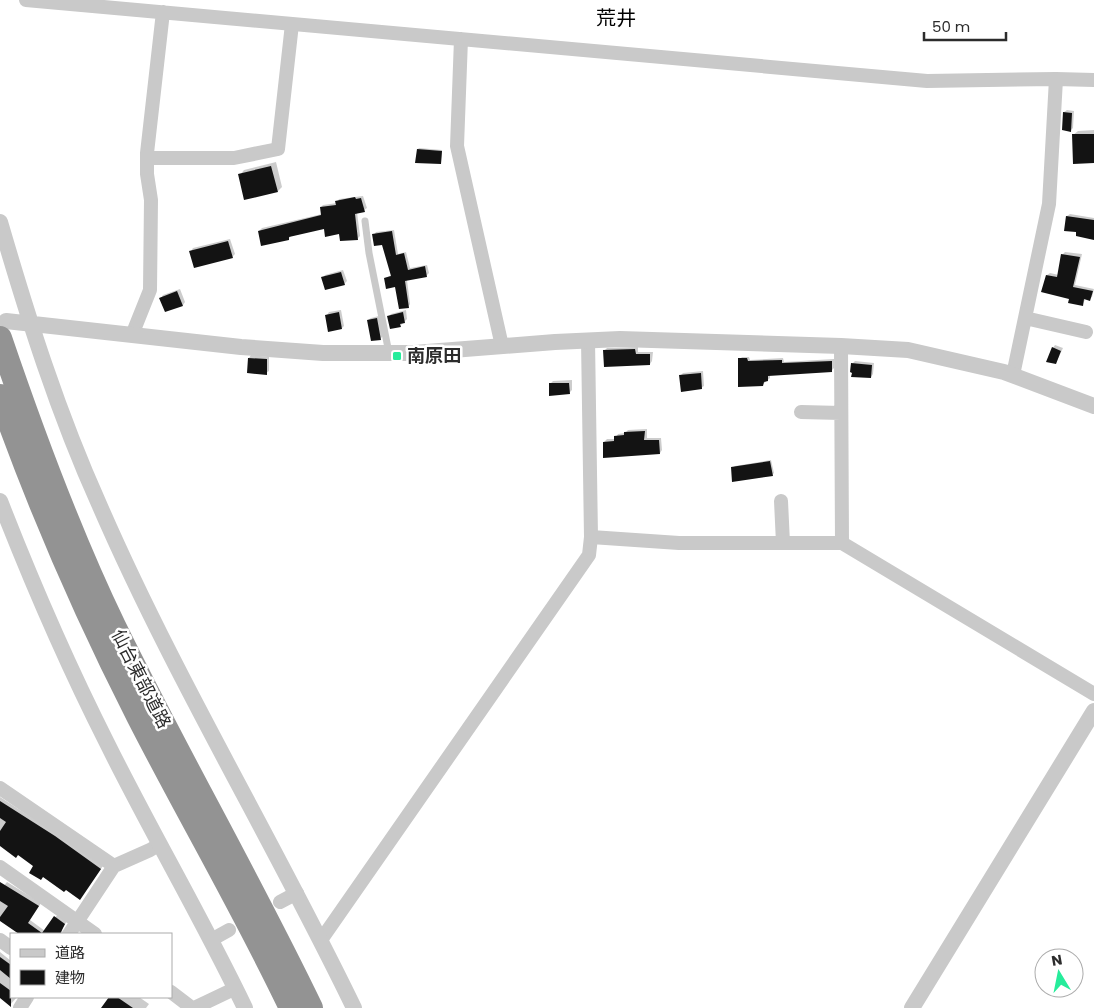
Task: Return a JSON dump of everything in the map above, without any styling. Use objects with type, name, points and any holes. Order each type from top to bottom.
[{"type":"highway","name":"仙台東部道路","points":[[3,330],[40,450],[70,526],[113,624],[311,1008]]},
{"type":"highway","name":"仙台東部道路","points":[[0,396],[52,532],[96,631],[290,1008]]},
{"type":"street","points":[[26,0],[927,81],[1094,80]]},
{"type":"street","points":[[132,335],[150,290],[151,200],[147,174],[147,158],[163,12]]},
{"type":"street","points":[[147,158],[234,158],[278,149],[292,24]]},
{"type":"street","points":[[462,40],[457,146],[502,346]]},
{"type":"street","points":[[1012,375],[1049,204],[1056,79]]},
{"type":"street","points":[[0,222],[30,323],[61,410],[99,504],[174,662],[297,893],[354,1008]]},
{"type":"street","points":[[1025,318],[1086,332]]},
{"type":"street","points":[[3,330],[30,323],[280,351],[389,354],[588,340],[655,340],[908,350],[1012,375],[1094,406]]},
{"type":"street","points":[[321,940],[589,555],[588,340]]},
{"type":"street","points":[[841,346],[842,543]]},
{"type":"street","points":[[801,412],[841,413]]},
{"type":"street","points":[[0,501],[70,668],[107,744],[245,1008]]},
{"type":"street","points":[[781,501],[783,543]]},
{"type":"street","points":[[590,537],[679,543],[842,543],[1094,694]]},
{"type":"street","points":[[912,1008],[1094,711]]},
{"type":"street","points":[[0,788],[114,866]]},
{"type":"street","points":[[69,933],[114,866],[160,844]]},
{"type":"street","points":[[0,867],[94,933]]},
{"type":"street","points":[[280,902],[297,893]]},
{"type":"street","points":[[211,940],[229,930]]},
{"type":"street","points":[[172,993],[193,1008],[236,988]]},
{"type":"lane","points":[[365,222],[369,253],[389,354]]},
{"type":"building","points":[[1063,112],[1072,113],[1071,132],[1062,130]]},
{"type":"building","points":[[1072,134],[1094,134],[1094,163],[1073,164]]},
{"type":"building","points":[[417,149],[442,151],[441,164],[415,163]]},
{"type":"building","points":[[271,166],[278,192],[244,200],[238,174]]},
{"type":"building","points":[[355,197],[356,199],[361,198],[365,212],[355,214],[358,240],[340,241],[339,234],[325,237],[324,229],[289,237],[289,240],[261,246],[258,231],[321,215],[320,207],[336,205],[335,201]]},
{"type":"building","points":[[1066,216],[1094,220],[1094,240],[1076,236],[1076,232],[1064,231]]},
{"type":"building","points":[[392,231],[396,255],[404,253],[408,270],[425,266],[427,277],[405,281],[409,308],[399,309],[395,287],[386,289],[384,278],[391,276],[382,245],[374,246],[372,234]]},
{"type":"building","points":[[228,241],[233,258],[194,268],[189,251]]},
{"type":"building","points":[[1061,254],[1080,257],[1073,287],[1093,291],[1090,301],[1084,299],[1083,306],[1068,303],[1069,299],[1041,292],[1046,275],[1057,277]]},
{"type":"building","points":[[341,272],[345,285],[325,290],[321,277]]},
{"type":"building","points":[[177,291],[183,306],[165,312],[159,298]]},
{"type":"building","points":[[339,312],[342,329],[328,332],[325,315]]},
{"type":"building","points":[[403,312],[405,323],[400,324],[401,327],[390,329],[387,316]]},
{"type":"building","points":[[377,318],[381,340],[371,341],[367,320]]},
{"type":"building","points":[[1052,347],[1061,351],[1056,364],[1046,362]]},
{"type":"building","points":[[635,349],[636,354],[650,354],[650,365],[604,367],[603,350]]},
{"type":"building","points":[[248,358],[267,359],[267,375],[247,373]]},
{"type":"building","points":[[738,358],[747,358],[748,361],[782,360],[782,363],[832,361],[832,372],[768,376],[768,381],[764,382],[763,386],[738,387]]},
{"type":"building","points":[[851,363],[872,365],[871,378],[851,377]]},
{"type":"building","points":[[701,373],[702,389],[681,392],[679,375]]},
{"type":"building","points":[[549,383],[569,383],[570,394],[549,396]]},
{"type":"building","points":[[645,431],[644,440],[659,440],[660,454],[603,458],[603,442],[614,441],[614,436],[624,435],[624,432]]},
{"type":"building","points":[[770,461],[773,476],[732,482],[731,467]]},
{"type":"building","points":[[0,801],[55,836],[101,869],[80,900],[66,890],[64,892],[43,877],[41,880],[29,873],[33,866],[18,855],[16,858],[0,846],[0,831],[6,822],[0,818]]},
{"type":"building","points":[[0,882],[39,906],[28,923],[42,933],[18,933],[0,921],[0,917],[8,906],[0,901]]},
{"type":"building","points":[[54,916],[65,924],[60,933],[42,933]]},
{"type":"building","points":[[0,957],[10,964],[10,978],[0,970]]},
{"type":"building","points":[[0,983],[10,990],[11,1007],[0,998]]},
{"type":"building","points":[[108,998],[118,998],[133,1008],[101,1008]]},
{"type":"place","name":"南原田","points":[[397,356]]},
{"type":"district","name":"荒井","points":[[616,18]]}]
